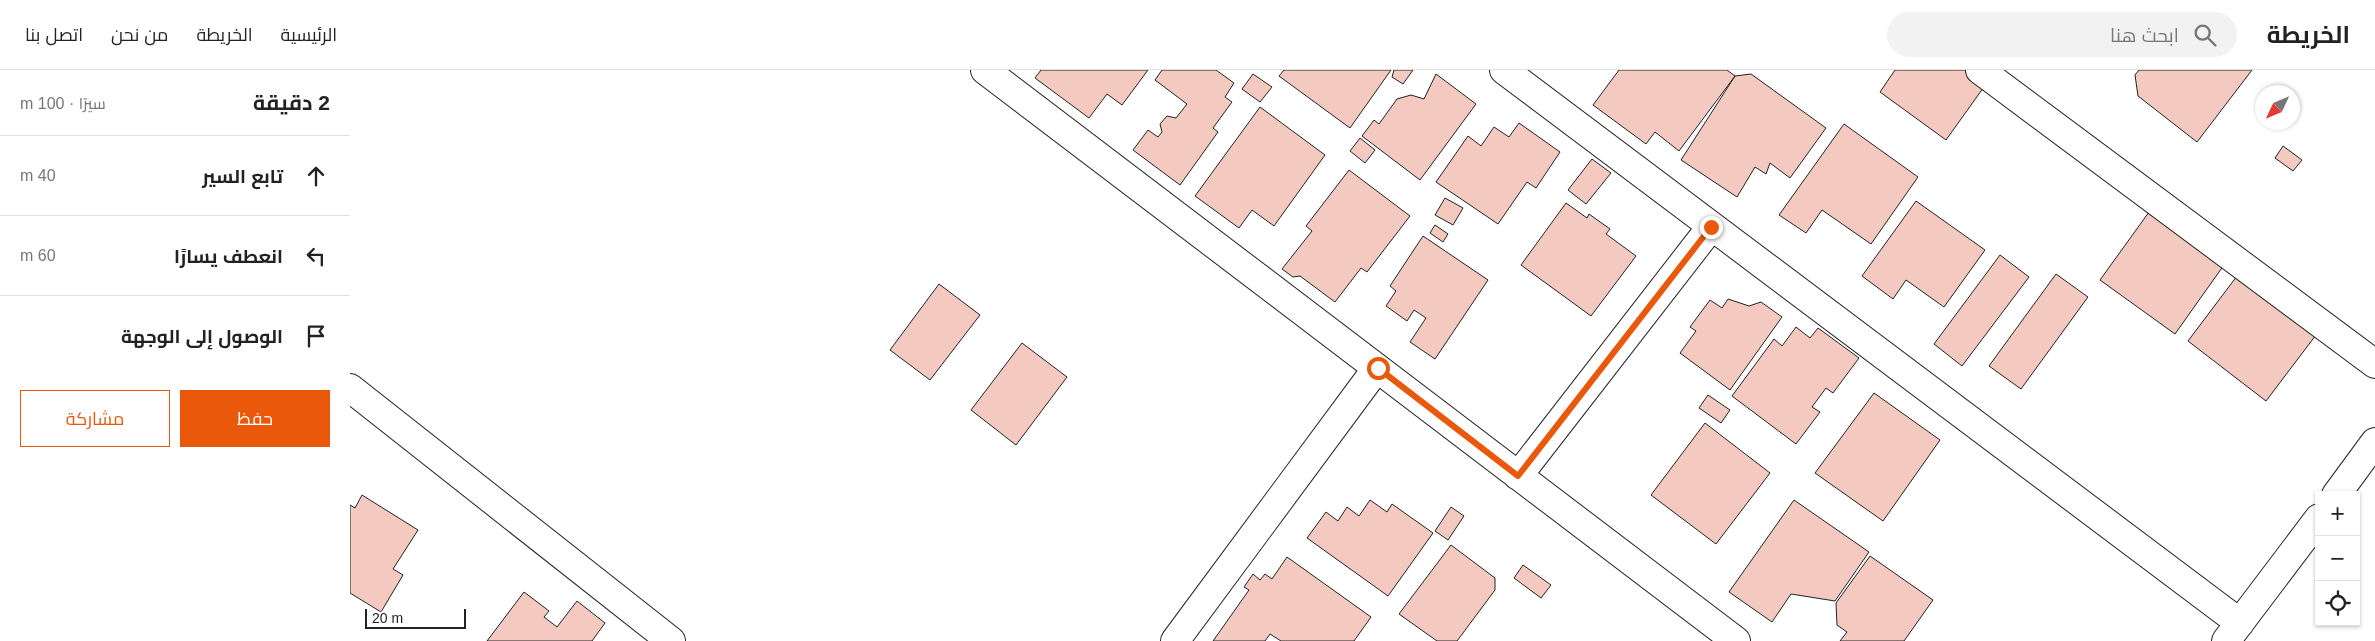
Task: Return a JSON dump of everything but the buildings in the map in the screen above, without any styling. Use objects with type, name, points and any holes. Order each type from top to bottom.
[{"type":"street","points":[[985,70],[1736,641]]},
{"type":"street","points":[[1504,70],[1711,227],[2233,632],[2315,523]]},
{"type":"street","points":[[1980,70],[2375,364]]},
{"type":"street","points":[[1518,476],[1711,227]]},
{"type":"street","points":[[1175,641],[1378,368]]},
{"type":"street","points":[[350,388],[671,641]]},
{"type":"street","points":[[2339,491],[2375,442]]},
{"type":"route","points":[[1378,368],[1518,476],[1711,227]]}]
